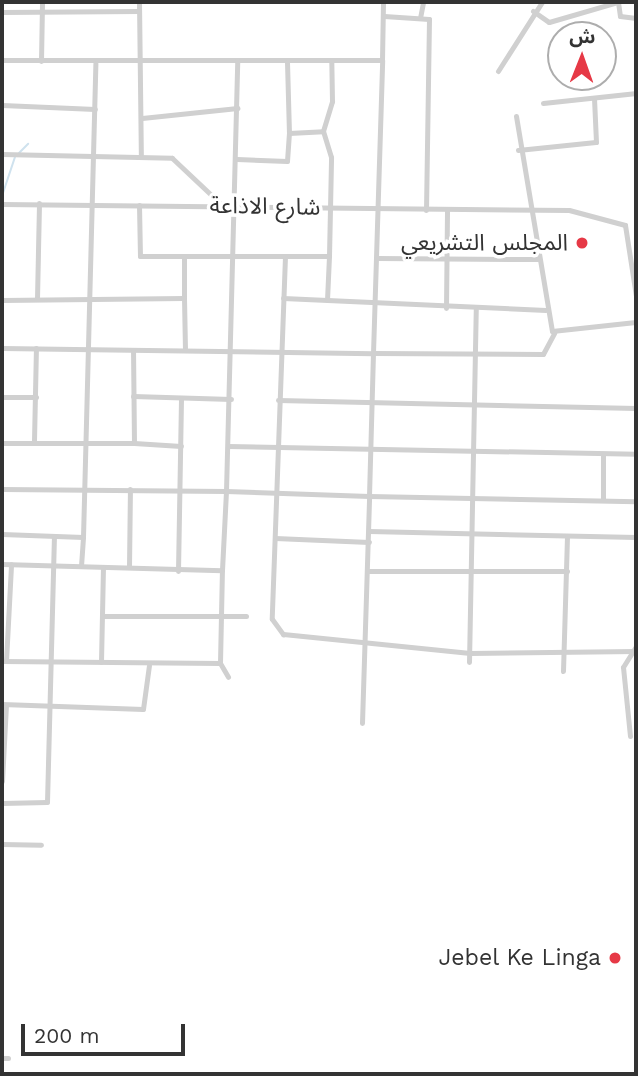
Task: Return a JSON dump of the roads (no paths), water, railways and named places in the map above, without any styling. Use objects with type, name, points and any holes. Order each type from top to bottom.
[{"type":"street","points":[[41,61],[42,2]]},
{"type":"street","points":[[139,2],[141,155]]},
{"type":"street","points":[[362,723],[383,2]]},
{"type":"street","points":[[420,18],[423,2]]},
{"type":"street","points":[[498,71],[533,11],[542,2]]},
{"type":"street","points":[[533,11],[549,22],[618,2],[620,16],[636,18]]},
{"type":"street","points":[[2,12],[139,11]]},
{"type":"street","points":[[384,16],[429,19],[426,209]]},
{"type":"street","points":[[2,60],[140,63],[382,60]]},
{"type":"street","points":[[228,677],[220,663],[233,351],[237,61]]},
{"type":"street","points":[[237,159],[287,161],[287,62]]},
{"type":"street","points":[[327,300],[332,209],[331,157],[323,131],[332,101],[331,62]]},
{"type":"street","points":[[81,566],[86,488],[87,299],[95,63]]},
{"type":"street","points":[[543,103],[636,93]]},
{"type":"street","points":[[517,150],[596,142],[594,98]]},
{"type":"street","points":[[2,105],[95,109]]},
{"type":"street","points":[[142,118],[237,108]]},
{"type":"street","points":[[2,348],[475,356],[543,354],[554,332],[546,310],[517,150],[516,116]]},
{"type":"street","points":[[289,133],[323,131]]},
{"type":"street","points":[[2,154],[141,155],[181,162],[223,206]]},
{"type":"street","name":"شارع الاذاعة","points":[[2,204],[569,210],[625,225],[636,296]]},
{"type":"street","points":[[37,299],[38,204]]},
{"type":"street","points":[[139,205],[139,255],[329,256]]},
{"type":"street","points":[[446,308],[447,209]]},
{"type":"street","points":[[184,256],[185,350]]},
{"type":"street","points":[[285,256],[272,619],[283,634],[470,653],[635,649]]},
{"type":"street","points":[[377,258],[538,259]]},
{"type":"street","points":[[2,300],[184,298]]},
{"type":"street","points":[[283,298],[327,300],[375,307],[546,310]]},
{"type":"street","points":[[469,662],[477,309]]},
{"type":"street","points":[[554,332],[636,322]]},
{"type":"street","points":[[34,441],[36,348]]},
{"type":"street","points":[[133,350],[134,443]]},
{"type":"street","points":[[133,396],[230,399]]},
{"type":"street","points":[[2,397],[36,397]]},
{"type":"street","points":[[178,571],[181,398]]},
{"type":"street","points":[[278,400],[636,408]]},
{"type":"street","points":[[2,443],[34,441],[181,446]]},
{"type":"street","points":[[228,446],[370,451],[636,454]]},
{"type":"street","points":[[603,453],[603,500]]},
{"type":"street","points":[[2,489],[86,488],[636,501]]},
{"type":"street","points":[[129,568],[130,489]]},
{"type":"street","points":[[369,531],[636,537]]},
{"type":"street","points":[[2,534],[83,537]]},
{"type":"street","points":[[2,803],[47,802],[54,536]]},
{"type":"street","points":[[563,671],[567,537]]},
{"type":"street","points":[[275,538],[369,541]]},
{"type":"street","points":[[2,564],[178,571],[222,570]]},
{"type":"street","points":[[11,564],[5,616],[4,661],[149,665],[220,663]]},
{"type":"street","points":[[101,662],[103,567]]},
{"type":"street","points":[[368,570],[471,574],[566,572]]},
{"type":"street","points":[[103,615],[246,617]]},
{"type":"street","points":[[630,736],[623,667],[635,649]]},
{"type":"street","points":[[2,781],[4,704],[143,709],[149,665]]},
{"type":"street","points":[[2,844],[41,845]]},
{"type":"waterway","points":[[19,153],[28,144]]},
{"type":"waterway","points":[[2,196],[15,157]]},
{"type":"place","name":"المجلس التشريعي","points":[[582,243]]},
{"type":"place","name":"Jebel Ke Linga","points":[[615,958]]}]
